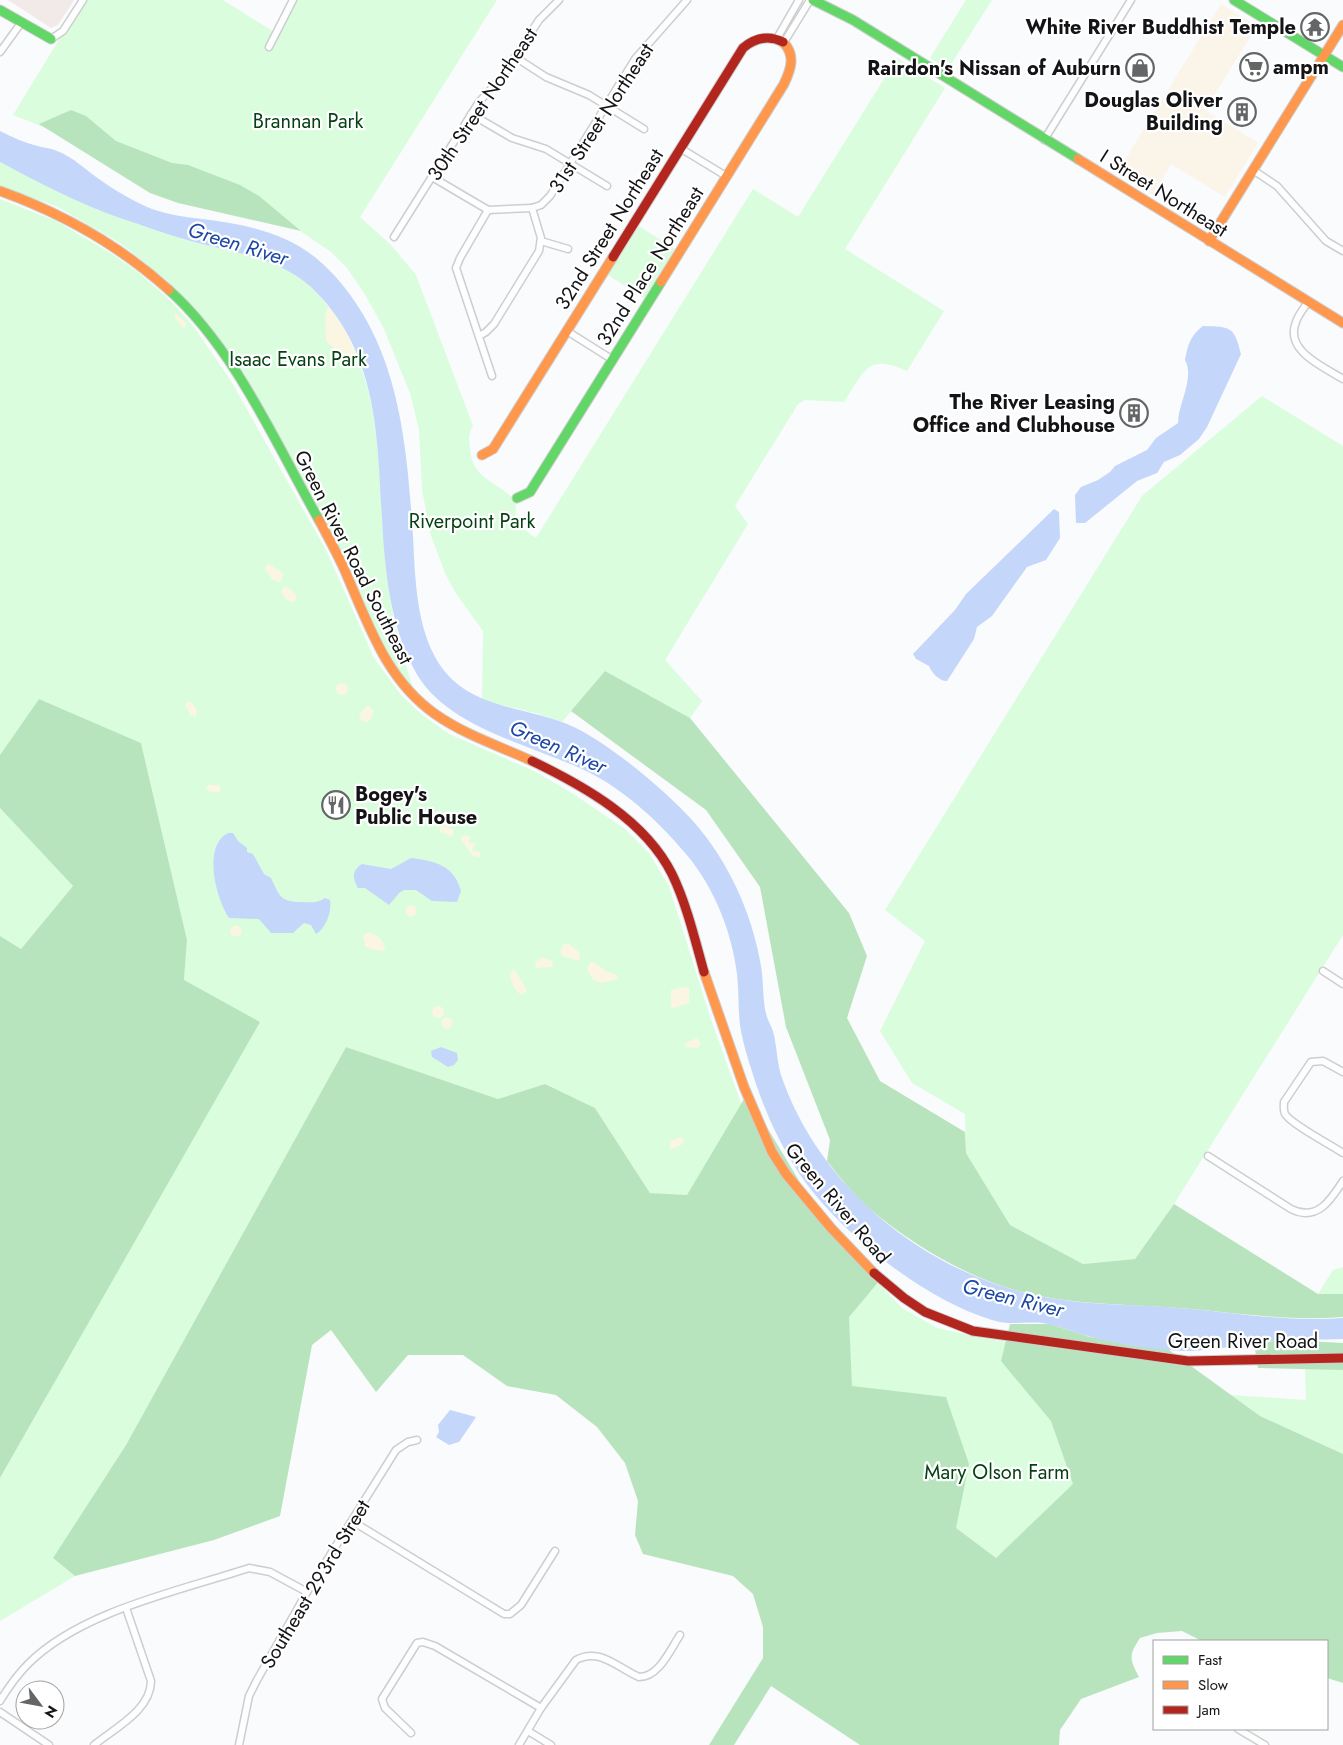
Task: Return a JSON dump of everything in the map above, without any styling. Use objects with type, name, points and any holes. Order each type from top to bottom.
[{"type":"street","points":[[0,10],[51,39],[63,31],[83,0]]},
{"type":"street","points":[[269,47],[292,0]]},
{"type":"street","name":"30th Street Northeast","points":[[394,237],[479,102],[502,78],[539,20],[559,0]]},
{"type":"street","name":"31st Street Northeast","points":[[541,241],[532,208],[548,198],[641,51],[674,17],[687,0]]},
{"type":"street","points":[[780,42],[799,0]]},
{"type":"street","points":[[780,42],[812,0]]},
{"type":"street","name":"I Street Northeast","points":[[812,0],[853,20],[1044,140],[1343,323]]},
{"type":"street","points":[[1044,140],[1131,0]]},
{"type":"street","points":[[1234,0],[1343,67]]},
{"type":"street","points":[[0,52],[21,23]]},
{"type":"street","points":[[1208,241],[1343,25]]},
{"type":"street","name":"32nd Street Northeast","points":[[482,455],[493,449],[743,48],[758,38],[764,37],[780,42]]},
{"type":"street","name":"32nd Place Northeast","points":[[517,498],[530,492],[788,75],[792,56],[780,42]]},
{"type":"street","points":[[515,57],[540,73],[578,89],[644,129]]},
{"type":"street","points":[[471,114],[512,138],[546,149],[607,186]]},
{"type":"street","points":[[680,148],[726,176]]},
{"type":"street","points":[[1253,170],[1277,186],[1326,240],[1343,251]]},
{"type":"street","points":[[432,177],[488,210],[532,208]]},
{"type":"street","name":"Green River Road Southeast","points":[[0,191],[59,214],[117,247],[144,267],[176,296],[200,322],[238,378],[333,546],[381,654],[407,690],[431,712],[453,727],[537,764],[577,786],[630,823],[655,848],[664,860],[676,884],[718,1015],[747,1094]]},
{"type":"street","points":[[488,210],[456,268],[492,376]]},
{"type":"street","points":[[478,336],[488,331],[497,320],[538,254],[541,241],[568,249]]},
{"type":"street","points":[[1308,302],[1296,322],[1294,331],[1298,347],[1305,354],[1343,380]]},
{"type":"street","points":[[566,331],[613,360]]},
{"type":"street","points":[[1323,971],[1343,984]]},
{"type":"street","points":[[1343,1072],[1323,1061],[1311,1062],[1284,1102],[1284,1113],[1292,1121],[1343,1153]]},
{"type":"street","name":"Green River Road","points":[[747,1094],[772,1153],[840,1238],[880,1280],[921,1310],[940,1320],[973,1331],[1188,1361],[1343,1358]]},
{"type":"street","points":[[1208,1156],[1296,1211],[1310,1213],[1318,1211],[1329,1203],[1343,1181]]},
{"type":"street","name":"Southeast 293rd Street","points":[[238,1745],[249,1696],[307,1592],[396,1450],[408,1442],[417,1440]]},
{"type":"street","points":[[352,1522],[498,1611],[510,1614],[521,1605],[555,1551]]},
{"type":"street","points":[[0,1700],[28,1664],[49,1646],[74,1629],[126,1608],[249,1568],[260,1569],[307,1592]]},
{"type":"street","points":[[94,1745],[140,1708],[151,1691],[152,1681],[126,1608]]},
{"type":"street","points":[[519,1745],[541,1708],[569,1668],[583,1656],[590,1654],[603,1658],[632,1674],[645,1677],[660,1666],[680,1635]]},
{"type":"street","points":[[411,1733],[384,1708],[382,1699],[412,1647],[417,1643],[423,1642],[435,1646],[541,1708]]},
{"type":"street","points":[[0,1712],[49,1745]]},
{"type":"street","points":[[1240,1730],[1265,1745]]},
{"type":"street","points":[[528,1731],[551,1745]]},
{"type":"shaded area","points":[[8,0],[74,0],[58,25],[51,28]]},
{"type":"shaded area","points":[[1221,4],[1257,26],[1205,110],[1258,143],[1225,197],[1171,164],[1153,195],[1117,173]]},
{"type":"green space","points":[[83,0],[223,0],[274,32],[292,0],[497,0],[360,217],[391,245],[416,275],[473,426],[469,442],[472,459],[487,480],[502,489],[516,502],[515,523],[536,538],[753,189],[798,217],[897,58],[945,88],[845,249],[944,311],[907,371],[894,366],[875,364],[863,373],[844,402],[805,400],[798,404],[735,506],[748,524],[665,660],[702,701],[690,718],[605,671],[562,722],[539,714],[482,700],[483,631],[455,592],[445,573],[430,533],[422,489],[419,430],[410,393],[384,329],[366,296],[347,268],[331,252],[290,224],[13,115]]},
{"type":"green space","points":[[966,0],[992,0],[948,69],[930,58]]},
{"type":"green space","points":[[71,110],[86,116],[116,141],[172,163],[188,165],[240,185],[259,196],[301,231],[178,203],[150,193],[39,124]]},
{"type":"green space","name":"Isaac Evans Park","points":[[0,162],[67,195],[159,232],[259,258],[283,267],[297,275],[321,297],[349,339],[362,370],[371,401],[376,434],[383,534],[390,598],[400,645],[414,690],[398,670],[380,640],[347,562],[244,373],[210,325],[165,279],[120,243],[58,207],[0,186]]},
{"type":"green space","name":"Mary Olson Farm","points":[[0,199],[56,221],[112,254],[139,273],[171,301],[194,327],[231,381],[326,550],[374,658],[401,695],[421,714],[449,734],[534,771],[572,793],[625,829],[649,853],[669,886],[710,1017],[741,1103],[769,1168],[902,1308],[937,1328],[982,1338],[1177,1369],[1040,1649],[687,1195],[650,1193],[595,1108],[545,1084],[498,1099],[346,1047],[126,1445],[53,1558],[75,1576],[0,1621],[0,1478],[47,1396],[184,980],[187,940],[141,743],[39,699],[0,755]]},
{"type":"green space","points":[[639,226],[675,249],[644,298],[608,275]]},
{"type":"green space","points":[[1262,396],[1343,446],[1343,935],[1174,1204],[1135,1259],[1083,1264],[1010,1225],[966,1153],[965,1114],[912,1083],[880,1031],[925,941],[885,910],[1142,496]]},
{"type":"green space","points":[[605,671],[690,718],[849,913],[867,956],[847,1018],[880,1081],[965,1132],[966,1153],[1010,1225],[1083,1264],[1135,1259],[1174,1204],[1318,1294],[1343,1294],[1343,1317],[1267,1316],[1067,1300],[1026,1293],[984,1279],[943,1260],[905,1236],[864,1204],[827,1161],[830,1140],[786,1027],[760,887],[706,810],[571,711]]},
{"type":"green space","points":[[39,699],[141,743],[187,940],[184,980],[260,1022],[0,1478],[0,936],[21,949],[73,886],[0,808],[0,755]]},
{"type":"green space","points":[[0,808],[73,886],[21,949],[0,936]]},
{"type":"green space","points":[[346,1047],[498,1099],[545,1084],[595,1108],[650,1193],[687,1195],[747,1094],[819,1214],[880,1280],[849,1317],[852,1386],[946,1397],[969,1464],[956,1528],[996,1558],[1073,1484],[1051,1421],[1001,1361],[1010,1324],[1050,1324],[1090,1337],[1169,1350],[1260,1416],[1343,1454],[1343,1683],[1328,1678],[1328,1640],[1200,1640],[1182,1631],[1157,1633],[1140,1638],[1132,1653],[1133,1665],[1139,1677],[1081,1699],[1060,1730],[1059,1745],[860,1745],[771,1686],[734,1745],[709,1745],[763,1658],[763,1627],[753,1594],[733,1576],[643,1554],[635,1535],[638,1501],[625,1463],[597,1427],[556,1395],[507,1386],[463,1355],[408,1355],[376,1392],[331,1330],[312,1345],[280,1516],[214,1540],[75,1576],[53,1558],[126,1445]]},
{"type":"green space","points":[[1343,1267],[1343,1294],[1318,1294],[1333,1270]]},
{"type":"green space","points":[[1286,1340],[1343,1343],[1343,1370],[1258,1368],[1254,1343]]},
{"type":"green space","points":[[1305,1368],[1343,1370],[1343,1454],[1260,1416],[1231,1395],[1306,1400]]},
{"type":"sand","points":[[328,305],[345,330],[358,358],[340,354],[326,341],[325,317]]},
{"type":"sand","points":[[176,314],[186,323],[186,327],[183,328],[174,317]]},
{"type":"sand","points":[[268,563],[284,574],[280,583],[272,579],[265,569]]},
{"type":"sand","points":[[285,586],[294,592],[297,597],[294,602],[284,597],[282,590]]},
{"type":"sand","points":[[342,683],[348,689],[342,695],[336,689]]},
{"type":"sand","points":[[188,702],[192,703],[197,710],[196,717],[191,716],[185,705]]},
{"type":"sand","points":[[368,705],[374,711],[370,720],[366,722],[361,720],[359,714]]},
{"type":"sand","points":[[208,785],[219,785],[221,790],[219,792],[210,792],[206,788]]},
{"type":"sand","points":[[445,826],[454,830],[452,837],[440,832],[440,827]]},
{"type":"sand","points":[[466,835],[471,837],[468,843],[476,843],[472,850],[480,852],[480,857],[473,856],[461,840],[461,837]]},
{"type":"sand","points":[[411,905],[417,911],[411,917],[405,911]]},
{"type":"sand","points":[[236,925],[242,931],[236,937],[230,931]]},
{"type":"sand","points":[[368,932],[381,940],[385,946],[384,951],[370,949],[365,946],[363,936]]},
{"type":"sand","points":[[564,944],[569,944],[580,953],[579,961],[562,956],[560,951]]},
{"type":"sand","points":[[542,957],[552,961],[553,967],[536,968],[535,962]]},
{"type":"sand","points":[[594,962],[606,971],[617,975],[618,979],[602,983],[593,980],[587,969],[590,963]]},
{"type":"sand","points":[[514,969],[527,990],[522,995],[515,989],[511,980],[510,974]]},
{"type":"sand","points":[[684,987],[689,988],[689,1003],[674,1008],[671,1006],[671,990]]},
{"type":"sand","points":[[436,1006],[440,1006],[444,1012],[440,1018],[436,1018],[432,1014],[432,1010]]},
{"type":"sand","points":[[447,1017],[453,1023],[447,1029],[441,1023]]},
{"type":"sand","points":[[697,1038],[701,1043],[698,1048],[685,1047],[685,1043]]},
{"type":"sand","points":[[681,1137],[684,1139],[683,1144],[670,1150],[670,1141]]},
{"type":"water","name":"Green River","points":[[0,131],[23,142],[52,149],[63,154],[118,192],[152,209],[177,216],[237,224],[271,233],[287,240],[316,258],[330,271],[353,299],[371,329],[385,362],[395,395],[407,465],[420,612],[423,627],[434,655],[446,673],[461,687],[496,703],[574,727],[621,756],[668,796],[706,837],[728,871],[752,927],[761,966],[765,1011],[773,1033],[781,1075],[799,1117],[823,1156],[852,1191],[886,1222],[923,1249],[963,1271],[1006,1287],[1067,1301],[1173,1307],[1286,1318],[1343,1318],[1343,1339],[1281,1340],[1222,1348],[1179,1351],[1115,1343],[1044,1323],[999,1322],[967,1311],[941,1298],[890,1265],[865,1245],[823,1204],[806,1183],[771,1123],[756,1084],[743,1040],[739,1019],[735,958],[726,926],[713,895],[686,854],[655,821],[620,791],[571,764],[494,734],[470,721],[447,707],[428,690],[414,669],[396,623],[387,575],[375,426],[366,379],[347,334],[317,293],[289,271],[273,264],[239,253],[179,238],[120,218],[29,178],[0,162]]},
{"type":"water","points":[[1203,326],[1220,327],[1230,330],[1236,338],[1241,354],[1207,427],[1199,439],[1180,455],[1164,462],[1157,473],[1137,481],[1085,523],[1076,523],[1075,495],[1081,487],[1098,480],[1115,466],[1147,450],[1156,438],[1178,423],[1188,375],[1188,367],[1185,360],[1187,350],[1192,337]]},
{"type":"water","points":[[1054,509],[1059,512],[1060,538],[1046,560],[1027,567],[992,616],[977,627],[974,639],[947,681],[939,678],[929,666],[916,659],[913,654],[955,610],[966,594]]},
{"type":"water","points":[[228,833],[233,833],[238,841],[247,848],[247,852],[253,854],[264,874],[271,878],[280,896],[283,898],[298,902],[315,902],[325,898],[330,900],[328,919],[320,931],[316,934],[311,925],[304,923],[293,933],[271,933],[259,919],[229,918],[216,886],[213,860],[215,849],[220,840]]},
{"type":"water","points":[[411,858],[436,863],[454,875],[461,891],[457,902],[432,901],[416,890],[404,890],[389,905],[365,888],[358,888],[354,874],[356,869],[362,864],[391,869]]},
{"type":"water","points":[[441,1047],[457,1053],[458,1060],[454,1065],[448,1067],[432,1057],[431,1051]]},
{"type":"water","points":[[450,1410],[476,1417],[459,1442],[449,1445],[436,1437],[439,1432],[438,1425]]},
{"type":"traffic: fast","points":[[813,0],[853,20],[1078,159]]},
{"type":"traffic: fast","points":[[1234,0],[1343,67]]},
{"type":"traffic: fast","points":[[0,10],[51,39]]},
{"type":"traffic: fast","points":[[517,498],[530,492],[661,282]]},
{"type":"traffic: fast","points":[[169,290],[193,314],[234,369],[270,429],[319,520]]},
{"type":"traffic: slow","points":[[1209,241],[1343,25]]},
{"type":"traffic: slow","points":[[661,282],[784,84],[789,73],[791,57],[783,42]]},
{"type":"traffic: slow","points":[[1078,159],[1343,323]]},
{"type":"traffic: slow","points":[[0,191],[46,210],[90,232],[130,259],[169,290]]},
{"type":"traffic: slow","points":[[482,455],[493,449],[613,257]]},
{"type":"traffic: slow","points":[[319,520],[342,563],[382,653],[405,686],[419,701],[446,721],[470,734],[532,761]]},
{"type":"traffic: slow","points":[[704,972],[744,1087],[772,1152],[786,1174],[831,1228],[874,1273]]},
{"type":"traffic: jam","points":[[613,257],[743,48],[752,42],[767,38],[783,42]]},
{"type":"traffic: jam","points":[[532,761],[592,794],[630,821],[646,837],[672,874],[682,898],[704,972]]},
{"type":"traffic: jam","points":[[874,1273],[904,1298],[925,1312],[973,1331],[1188,1361],[1343,1358]]},
{"type":"place","name":"White River Buddhist Temple","points":[[1315,27]]},
{"type":"place","name":"ampm","points":[[1254,67]]},
{"type":"place","name":"Rairdon's Nissan of Auburn","points":[[1140,68]]},
{"type":"place","name":"Douglas Oliver Building","points":[[1242,112]]},
{"type":"place","name":"The River Leasing Office and Clubhouse","points":[[1134,413]]},
{"type":"place","name":"Bogey's Public House","points":[[336,805]]},
{"type":"park label","name":"Brannan Park","points":[[308,121]]},
{"type":"park label","name":"Riverpoint Park","points":[[472,521]]}]
